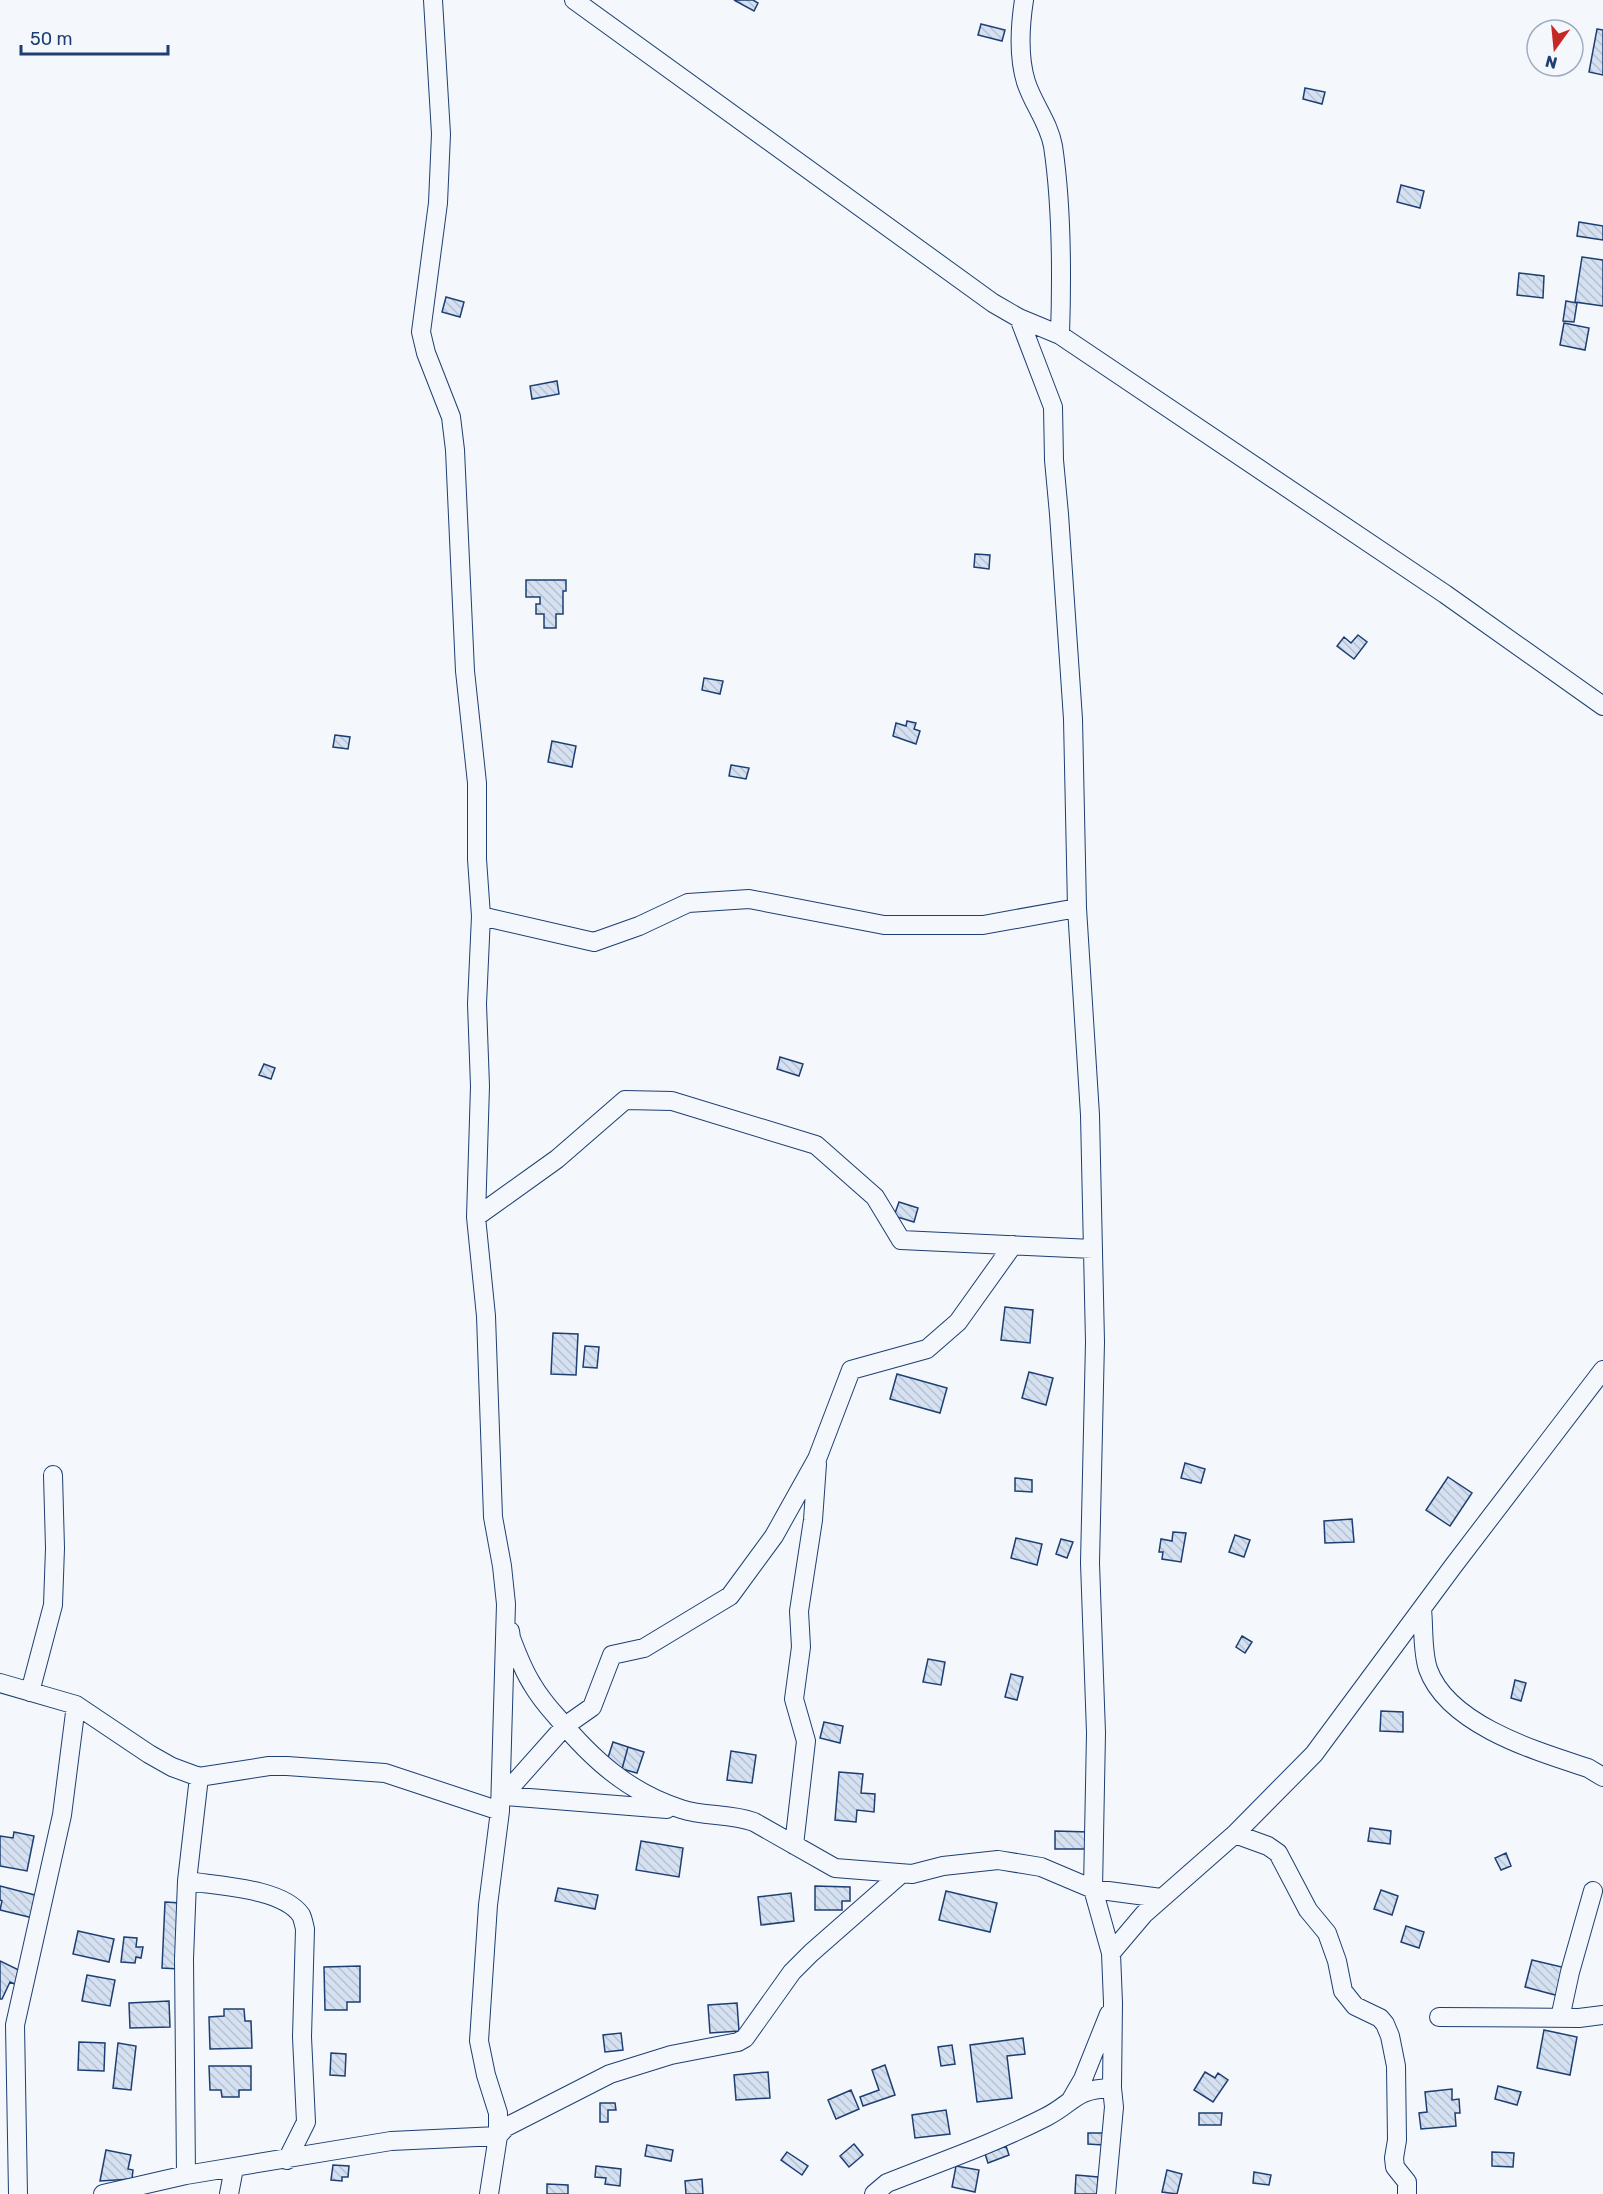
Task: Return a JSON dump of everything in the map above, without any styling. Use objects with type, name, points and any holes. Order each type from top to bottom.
[{"type":"street","points":[[433,0],[441,134],[438,203],[421,332],[426,353],[451,417],[455,450],[465,671],[477,783],[477,859],[481,916],[477,1004],[480,1086],[476,1217],[486,1316],[493,1517],[506,1604],[502,1802],[488,1905],[479,2041],[486,2075],[498,2113],[498,2136],[489,2194]]},
{"type":"street","points":[[574,0],[993,303],[1018,318],[1060,335],[1444,594],[1603,706]]},
{"type":"street","points":[[1024,0],[1020,48],[1026,82],[1052,143],[1056,176],[1062,282],[1060,335]]},
{"type":"street","points":[[1018,318],[1053,407],[1054,460],[1073,719],[1077,908],[1090,1115],[1095,1342],[1090,1563],[1096,1733],[1094,1889],[1111,1953],[1113,2003],[1112,2088],[1114,2107],[1106,2194]]},
{"type":"street","points":[[481,916],[594,942],[639,926],[688,903],[749,899],[884,925],[983,925],[1077,908]]},
{"type":"street","points":[[476,1217],[557,1159],[626,1100],[672,1101],[816,1145],[875,1197],[901,1240],[1093,1249]]},
{"type":"street","points":[[502,1802],[565,1726],[592,1707],[612,1655],[644,1648],[730,1596],[774,1536],[817,1459],[851,1370],[927,1349],[958,1322],[1013,1245]]},
{"type":"street","points":[[1111,1953],[1135,1923],[1235,1834],[1314,1754],[1603,1370]]},
{"type":"street","points":[[794,1845],[806,1741],[794,1698],[801,1647],[799,1611],[813,1520],[817,1459]]},
{"type":"street","points":[[30,1692],[53,1605],[55,1548],[53,1475]]},
{"type":"street","points":[[1422,1609],[1427,1666],[1434,1682],[1454,1706],[1485,1728],[1588,1768],[1603,1777]]},
{"type":"street","points":[[505,1624],[532,1685],[580,1746],[599,1763],[632,1786],[683,1810]]},
{"type":"street","points":[[0,1685],[76,1705],[148,1754],[172,1767],[199,1776],[269,1766],[370,1771],[502,1802],[683,1810],[740,1817],[767,1829],[835,1868],[901,1874],[919,1873],[954,1864],[998,1860],[1041,1866],[1094,1889],[1161,1898]]},
{"type":"street","points":[[18,2194],[15,2025],[62,1815],[76,1705]]},
{"type":"street","points":[[186,2175],[184,1959],[187,1881],[199,1776]]},
{"type":"street","points":[[1235,1834],[1268,1846],[1278,1853],[1308,1910],[1327,1933],[1337,1961],[1343,1991],[1355,2006],[1380,2018],[1385,2024],[1396,2066],[1395,2167],[1407,2182],[1407,2194]]},
{"type":"street","points":[[104,2194],[186,2175],[391,2141],[498,2136],[506,2127],[609,2074],[671,2055],[742,2040],[804,1959],[901,1874]]},
{"type":"street","points":[[187,1881],[262,1892],[288,1905],[301,1916],[305,1929],[302,2037],[306,2122],[287,2160]]},
{"type":"street","points":[[1560,2018],[1570,1972],[1593,1891]]},
{"type":"street","points":[[1072,2098],[1083,2079],[1113,2003]]},
{"type":"street","points":[[1439,2017],[1579,2018],[1603,2015]]},
{"type":"street","points":[[874,2194],[887,2183],[1047,2116],[1072,2098],[1095,2088],[1112,2088]]},
{"type":"street","points":[[229,2194],[234,2168]]},
{"type":"building","points":[[734,0],[753,0],[758,3],[754,11]]},
{"type":"building","points":[[981,24],[1005,30],[1002,41],[978,35]]},
{"type":"building","points":[[1597,29],[1603,30],[1603,75],[1589,72]]},
{"type":"building","points":[[1305,88],[1325,92],[1322,104],[1303,99]]},
{"type":"building","points":[[1401,185],[1424,191],[1420,208],[1397,202]]},
{"type":"building","points":[[1579,222],[1603,226],[1603,240],[1577,236]]},
{"type":"building","points":[[1582,257],[1603,260],[1603,306],[1575,302]]},
{"type":"building","points":[[1519,273],[1544,276],[1543,298],[1517,295]]},
{"type":"building","points":[[446,297],[464,302],[460,317],[442,312]]},
{"type":"building","points":[[1566,301],[1577,303],[1574,322],[1563,321]]},
{"type":"building","points":[[1564,323],[1589,328],[1585,350],[1560,345]]},
{"type":"building","points":[[557,381],[559,394],[532,399],[530,386]]},
{"type":"building","points":[[975,554],[990,555],[989,569],[974,567]]},
{"type":"building","points":[[526,580],[566,580],[566,591],[563,591],[563,614],[556,614],[556,628],[544,628],[544,614],[536,614],[536,604],[540,604],[540,597],[526,597]]},
{"type":"building","points":[[1358,635],[1367,642],[1354,659],[1337,646],[1344,637],[1351,643]]},
{"type":"building","points":[[704,678],[723,681],[720,694],[702,690]]},
{"type":"building","points":[[907,721],[916,723],[914,729],[920,731],[916,744],[893,736],[896,723],[906,726]]},
{"type":"building","points":[[335,735],[350,737],[348,749],[333,747]]},
{"type":"building","points":[[552,741],[576,746],[572,767],[548,762]]},
{"type":"building","points":[[731,765],[749,768],[746,779],[729,776]]},
{"type":"building","points":[[780,1057],[803,1064],[799,1076],[777,1069]]},
{"type":"building","points":[[264,1064],[275,1068],[271,1079],[259,1075]]},
{"type":"building","points":[[899,1202],[918,1208],[914,1222],[894,1216]]},
{"type":"building","points":[[1005,1307],[1033,1310],[1030,1343],[1001,1340]]},
{"type":"building","points":[[553,1333],[578,1334],[576,1375],[551,1374]]},
{"type":"building","points":[[585,1346],[599,1347],[597,1368],[583,1367]]},
{"type":"building","points":[[1029,1372],[1053,1378],[1046,1405],[1022,1398]]},
{"type":"building","points":[[897,1374],[947,1388],[940,1413],[890,1399]]},
{"type":"building","points":[[1185,1463],[1205,1469],[1201,1483],[1181,1478]]},
{"type":"building","points":[[1448,1477],[1472,1493],[1450,1526],[1426,1510]]},
{"type":"building","points":[[1015,1478],[1032,1480],[1032,1492],[1015,1491]]},
{"type":"building","points":[[1352,1519],[1354,1542],[1325,1543],[1324,1521]]},
{"type":"building","points":[[1173,1532],[1186,1533],[1181,1562],[1162,1559],[1163,1552],[1159,1552],[1161,1539],[1172,1541]]},
{"type":"building","points":[[1235,1535],[1250,1540],[1244,1557],[1229,1552]]},
{"type":"building","points":[[1016,1538],[1042,1544],[1037,1565],[1011,1558]]},
{"type":"building","points":[[1061,1539],[1073,1542],[1067,1558],[1056,1554]]},
{"type":"building","points":[[1242,1636],[1252,1642],[1245,1653],[1236,1647]]},
{"type":"building","points":[[928,1659],[945,1662],[941,1685],[923,1682]]},
{"type":"building","points":[[1011,1674],[1023,1677],[1017,1700],[1005,1697]]},
{"type":"building","points":[[1515,1680],[1526,1683],[1521,1701],[1511,1698]]},
{"type":"building","points":[[1381,1711],[1403,1712],[1403,1732],[1380,1731]]},
{"type":"building","points":[[824,1722],[843,1726],[840,1743],[820,1738]]},
{"type":"building","points":[[613,1742],[628,1747],[622,1769],[606,1764]]},
{"type":"building","points":[[628,1747],[644,1752],[637,1773],[622,1769]]},
{"type":"building","points":[[731,1751],[756,1755],[752,1783],[727,1780]]},
{"type":"building","points":[[839,1772],[863,1774],[861,1793],[875,1794],[874,1812],[857,1810],[856,1822],[835,1820]]},
{"type":"building","points":[[1370,1828],[1391,1831],[1390,1844],[1368,1841]]},
{"type":"building","points":[[1055,1831],[1089,1832],[1088,1849],[1055,1849]]},
{"type":"building","points":[[14,1832],[34,1836],[27,1871],[0,1866],[0,1836],[13,1838]]},
{"type":"building","points":[[641,1841],[683,1848],[679,1877],[636,1870]]},
{"type":"building","points":[[1506,1853],[1511,1866],[1501,1870],[1495,1858]]},
{"type":"building","points":[[0,1886],[39,1896],[33,1918],[0,1910],[2,1901],[0,1900]]},
{"type":"building","points":[[815,1886],[850,1887],[850,1901],[842,1901],[842,1910],[815,1910]]},
{"type":"building","points":[[558,1888],[598,1895],[595,1909],[555,1901]]},
{"type":"building","points":[[1381,1890],[1398,1896],[1392,1915],[1374,1909]]},
{"type":"building","points":[[946,1891],[997,1903],[990,1932],[939,1920]]},
{"type":"building","points":[[791,1893],[794,1921],[761,1925],[758,1897]]},
{"type":"building","points":[[165,1902],[181,1903],[179,1969],[162,1968]]},
{"type":"building","points":[[1406,1926],[1424,1932],[1419,1948],[1401,1942]]},
{"type":"building","points":[[78,1931],[114,1939],[109,1962],[73,1954]]},
{"type":"building","points":[[124,1937],[137,1938],[136,1947],[143,1947],[141,1958],[136,1957],[135,1963],[121,1962]]},
{"type":"building","points":[[1532,1960],[1566,1968],[1559,1996],[1525,1987]]},
{"type":"building","points":[[0,1961],[23,1972],[17,1985],[10,1982],[2,1999],[0,1999]]},
{"type":"building","points":[[360,1966],[360,2002],[347,2002],[347,2010],[325,2010],[324,1967]]},
{"type":"building","points":[[87,1975],[115,1980],[110,2006],[82,2001]]},
{"type":"building","points":[[169,2001],[170,2027],[130,2028],[129,2003]]},
{"type":"building","points":[[737,2003],[739,2031],[710,2033],[708,2005]]},
{"type":"building","points":[[224,2009],[244,2009],[245,2021],[251,2021],[252,2048],[210,2049],[209,2017],[224,2016]]},
{"type":"building","points":[[1544,2030],[1577,2037],[1570,2075],[1537,2068]]},
{"type":"building","points":[[621,2033],[623,2050],[605,2052],[603,2035]]},
{"type":"building","points":[[1023,2038],[1025,2054],[1007,2056],[1012,2098],[977,2102],[970,2045]]},
{"type":"building","points":[[79,2042],[105,2043],[104,2071],[78,2070]]},
{"type":"building","points":[[118,2043],[136,2046],[131,2090],[113,2088]]},
{"type":"building","points":[[952,2045],[955,2064],[941,2066],[938,2047]]},
{"type":"building","points":[[331,2053],[346,2054],[345,2076],[330,2075]]},
{"type":"building","points":[[885,2065],[895,2095],[863,2106],[860,2097],[879,2090],[872,2070]]},
{"type":"building","points":[[209,2066],[251,2066],[251,2090],[239,2090],[239,2097],[222,2097],[221,2090],[210,2090]]},
{"type":"building","points":[[768,2072],[770,2098],[736,2100],[734,2075]]},
{"type":"building","points":[[1205,2072],[1215,2078],[1218,2073],[1228,2080],[1213,2102],[1194,2090]]},
{"type":"building","points":[[1498,2086],[1521,2092],[1517,2105],[1495,2099]]},
{"type":"building","points":[[1452,2089],[1452,2100],[1459,2099],[1460,2113],[1455,2113],[1456,2126],[1421,2129],[1419,2113],[1427,2112],[1425,2092]]},
{"type":"building","points":[[851,2090],[859,2109],[836,2119],[828,2100]]},
{"type":"building","points":[[600,2103],[615,2103],[616,2110],[608,2110],[608,2122],[600,2122]]},
{"type":"building","points":[[946,2110],[950,2134],[915,2138],[912,2115]]},
{"type":"building","points":[[1199,2113],[1222,2113],[1221,2125],[1199,2125]]},
{"type":"building","points":[[1088,2133],[1104,2133],[1103,2145],[1088,2144]]},
{"type":"building","points":[[854,2144],[863,2155],[849,2167],[840,2156]]},
{"type":"building","points":[[647,2145],[673,2150],[671,2161],[645,2156]]},
{"type":"building","points":[[1006,2146],[1009,2155],[988,2163],[985,2154]]},
{"type":"building","points":[[106,2150],[131,2155],[128,2169],[133,2170],[132,2179],[100,2181]]},
{"type":"building","points":[[787,2152],[808,2166],[802,2175],[781,2160]]},
{"type":"building","points":[[1492,2152],[1514,2153],[1513,2167],[1492,2166]]},
{"type":"building","points":[[333,2165],[349,2166],[348,2177],[342,2177],[342,2181],[331,2180]]},
{"type":"building","points":[[596,2166],[621,2169],[620,2186],[605,2184],[606,2178],[595,2177]]},
{"type":"building","points":[[956,2166],[979,2170],[975,2192],[952,2187]]},
{"type":"building","points":[[1167,2170],[1182,2174],[1177,2194],[1162,2192]]},
{"type":"building","points":[[1254,2172],[1271,2175],[1269,2185],[1253,2183]]},
{"type":"building","points":[[1076,2175],[1098,2177],[1097,2194],[1075,2194]]},
{"type":"building","points":[[702,2179],[703,2194],[686,2194],[685,2181]]},
{"type":"building","points":[[547,2184],[568,2185],[568,2194],[547,2194]]}]
